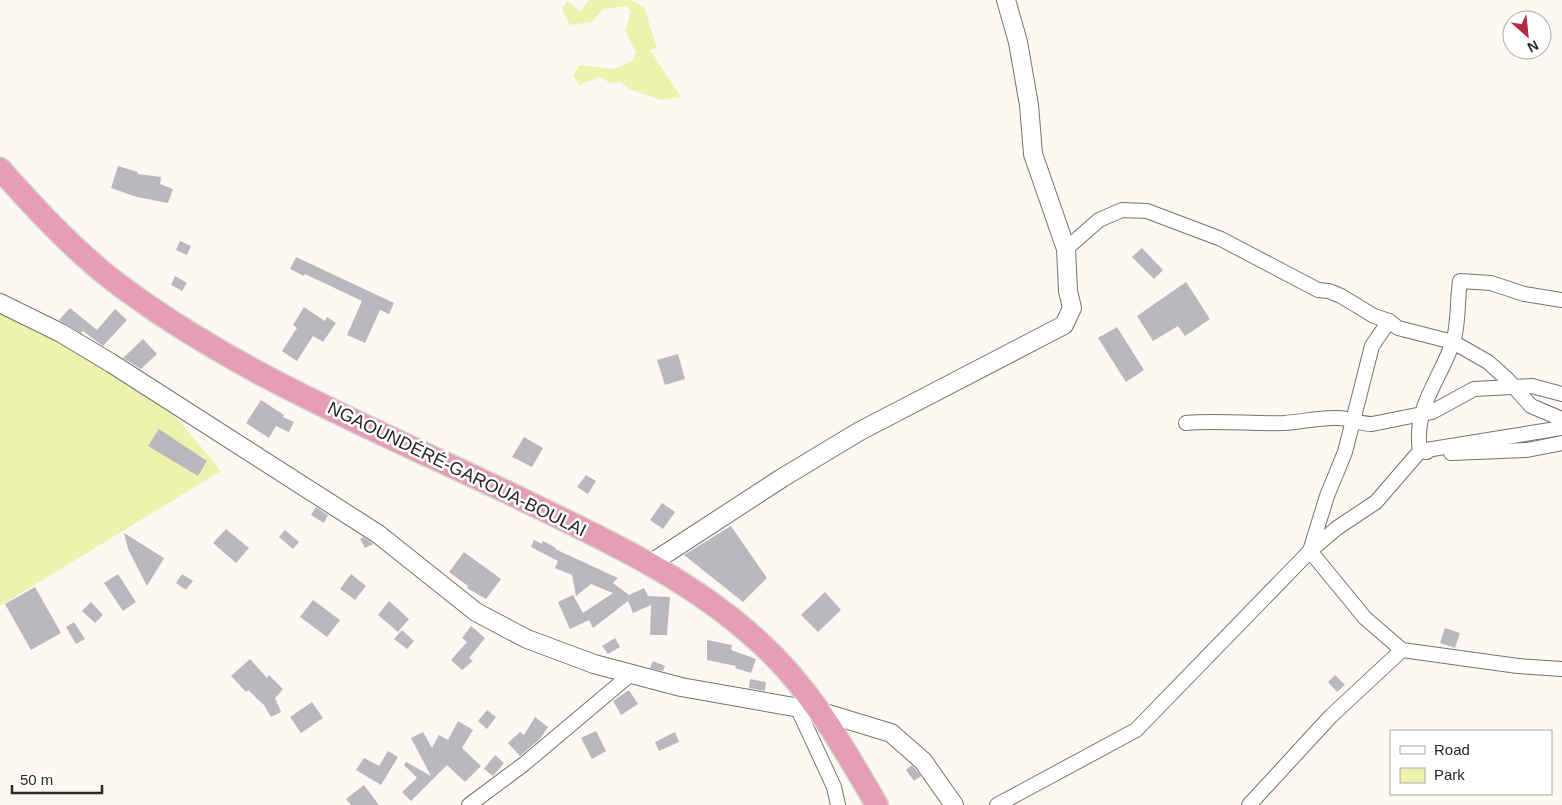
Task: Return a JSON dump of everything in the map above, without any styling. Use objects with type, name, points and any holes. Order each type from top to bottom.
[{"type":"highway","name":"NGAOUNDÉRÉ-GAROUA-BOULAI","points":[[0,169],[36,209],[109,277],[177,324],[244,366],[650,564],[706,599],[757,639],[788,671],[822,712],[878,805]]},
{"type":"street","points":[[650,564],[807,462],[860,431],[1064,325],[1072,308],[1068,291],[1066,249],[1033,154],[1030,105],[1018,42],[1006,0]]},
{"type":"street","points":[[1066,249],[1099,220],[1122,210],[1147,211],[1222,238],[1318,290],[1329,291],[1374,316],[1389,321],[1398,328],[1453,342],[1488,362],[1531,406],[1545,414],[1562,419]]},
{"type":"street","points":[[1420,451],[1417,435],[1420,416],[1453,342],[1460,281],[1491,283],[1524,294],[1562,300]]},
{"type":"street","points":[[0,303],[61,334],[111,363],[378,534],[476,612],[527,639],[594,664],[681,688],[822,712],[891,734],[923,761],[954,805]]},
{"type":"street","points":[[1310,551],[1353,420],[1372,346],[1389,321]]},
{"type":"street","points":[[1186,424],[1209,421],[1282,423],[1335,417],[1353,420],[1362,424],[1372,424],[1420,416],[1432,412],[1474,389],[1532,386],[1562,394]]},
{"type":"street","points":[[1420,451],[1440,454],[1492,453],[1527,450],[1562,443],[1557,429],[1545,414]]},
{"type":"street","points":[[997,805],[1136,730],[1310,551],[1337,528],[1376,502],[1420,451],[1557,429]]},
{"type":"street","points":[[1310,551],[1365,618],[1402,650],[1518,666],[1562,669]]},
{"type":"street","points":[[1249,805],[1331,716],[1402,650]]},
{"type":"street","points":[[469,805],[524,764],[631,674]]},
{"type":"street","points":[[797,707],[834,787],[838,805]]},
{"type":"green space","points":[[589,0],[631,0],[644,7],[657,48],[650,50],[681,97],[661,100],[629,89],[621,82],[611,83],[599,77],[579,85],[573,75],[580,65],[614,69],[632,61],[636,52],[625,31],[631,12],[627,6],[604,9],[591,22],[570,25],[562,9],[567,1],[580,11]]},
{"type":"green space","points":[[0,307],[86,344],[177,418],[221,471],[0,606]]},
{"type":"building","points":[[118,166],[138,172],[137,174],[161,177],[160,184],[173,189],[168,203],[137,197],[111,188]]},
{"type":"building","points":[[180,241],[191,246],[187,255],[176,250]]},
{"type":"building","points":[[1142,248],[1163,270],[1154,279],[1132,257]]},
{"type":"building","points":[[296,257],[394,303],[389,314],[380,310],[365,343],[347,335],[362,301],[305,274],[304,276],[290,269]]},
{"type":"building","points":[[175,276],[187,283],[182,291],[171,285]]},
{"type":"building","points":[[1186,282],[1210,319],[1185,336],[1178,326],[1153,341],[1137,316]]},
{"type":"building","points":[[304,307],[325,321],[327,317],[336,323],[323,342],[313,336],[297,361],[282,351],[297,328],[293,325]]},
{"type":"building","points":[[70,308],[97,330],[115,309],[127,320],[103,346],[83,331],[81,333],[59,320]]},
{"type":"building","points":[[1117,327],[1144,370],[1126,382],[1098,338]]},
{"type":"building","points":[[143,339],[157,354],[141,369],[123,358]]},
{"type":"building","points":[[678,354],[685,379],[665,385],[657,360]]},
{"type":"building","points":[[261,400],[284,415],[283,417],[294,422],[289,432],[276,426],[269,438],[246,423]]},
{"type":"building","points":[[159,429],[207,461],[198,476],[148,446]]},
{"type":"building","points":[[524,437],[543,448],[532,467],[512,457]]},
{"type":"building","points":[[586,475],[596,481],[588,494],[577,487]]},
{"type":"building","points":[[662,503],[675,512],[663,529],[650,520]]},
{"type":"building","points":[[316,507],[328,515],[324,523],[311,515]]},
{"type":"building","points":[[731,526],[767,578],[743,602],[684,555]]},
{"type":"building","points":[[226,529],[249,548],[236,563],[213,543]]},
{"type":"building","points":[[285,530],[299,542],[293,549],[279,537]]},
{"type":"building","points":[[124,533],[164,558],[147,586],[128,549]]},
{"type":"building","points":[[363,537],[373,544],[365,548],[360,539]]},
{"type":"building","points":[[534,540],[542,544],[543,541],[555,549],[618,578],[613,583],[629,595],[644,588],[648,596],[670,597],[667,635],[650,635],[651,605],[633,613],[628,601],[593,628],[589,620],[570,629],[558,602],[573,595],[583,613],[613,593],[591,584],[576,596],[572,575],[555,568],[558,561],[531,547]]},
{"type":"building","points":[[464,552],[501,579],[486,599],[467,588],[468,586],[449,572]]},
{"type":"building","points":[[118,574],[136,602],[123,611],[104,583]]},
{"type":"building","points":[[182,574],[193,581],[186,590],[176,583]]},
{"type":"building","points":[[351,574],[366,586],[355,600],[340,589]]},
{"type":"building","points":[[35,587],[61,633],[31,650],[5,604]]},
{"type":"building","points":[[825,592],[841,610],[818,632],[801,615]]},
{"type":"building","points":[[313,600],[340,620],[327,637],[300,617]]},
{"type":"building","points":[[389,601],[409,619],[398,632],[378,615]]},
{"type":"building","points":[[91,602],[103,615],[95,623],[82,611]]},
{"type":"building","points":[[74,622],[85,639],[76,644],[66,627]]},
{"type":"building","points":[[471,626],[485,638],[469,658],[473,661],[462,670],[451,660],[467,642],[462,638]]},
{"type":"building","points":[[1445,628],[1460,633],[1455,648],[1440,643]]},
{"type":"building","points":[[402,630],[414,641],[407,649],[394,639]]},
{"type":"building","points":[[615,638],[620,647],[608,654],[602,646]]},
{"type":"building","points":[[707,640],[732,645],[731,650],[756,659],[751,673],[735,668],[736,666],[707,660]]},
{"type":"building","points":[[250,659],[267,678],[269,675],[283,689],[275,698],[281,712],[271,717],[264,705],[248,690],[246,692],[231,676]]},
{"type":"building","points":[[653,661],[665,666],[663,671],[650,668]]},
{"type":"building","points":[[1335,675],[1345,685],[1337,692],[1328,682]]},
{"type":"building","points":[[750,679],[766,682],[765,691],[749,688]]},
{"type":"building","points":[[629,690],[638,704],[621,715],[613,701]]},
{"type":"building","points":[[312,702],[323,718],[301,733],[290,717]]},
{"type":"building","points":[[487,710],[496,717],[487,729],[478,721]]},
{"type":"building","points":[[535,717],[548,727],[540,739],[520,756],[508,743],[520,732],[524,735]]},
{"type":"building","points":[[458,721],[473,730],[462,748],[481,766],[465,782],[447,765],[411,801],[402,792],[417,778],[404,765],[406,762],[431,776],[411,738],[423,732],[432,748],[439,735],[448,740]]},
{"type":"building","points":[[596,731],[606,751],[592,759],[581,738]]},
{"type":"building","points":[[675,732],[679,742],[659,751],[655,742]]},
{"type":"building","points":[[388,751],[398,757],[381,785],[356,770],[364,758],[379,766]]},
{"type":"building","points":[[495,755],[504,763],[493,776],[484,769]]},
{"type":"building","points":[[912,765],[921,776],[914,781],[906,770]]},
{"type":"building","points":[[364,785],[379,805],[351,805],[346,799]]}]
